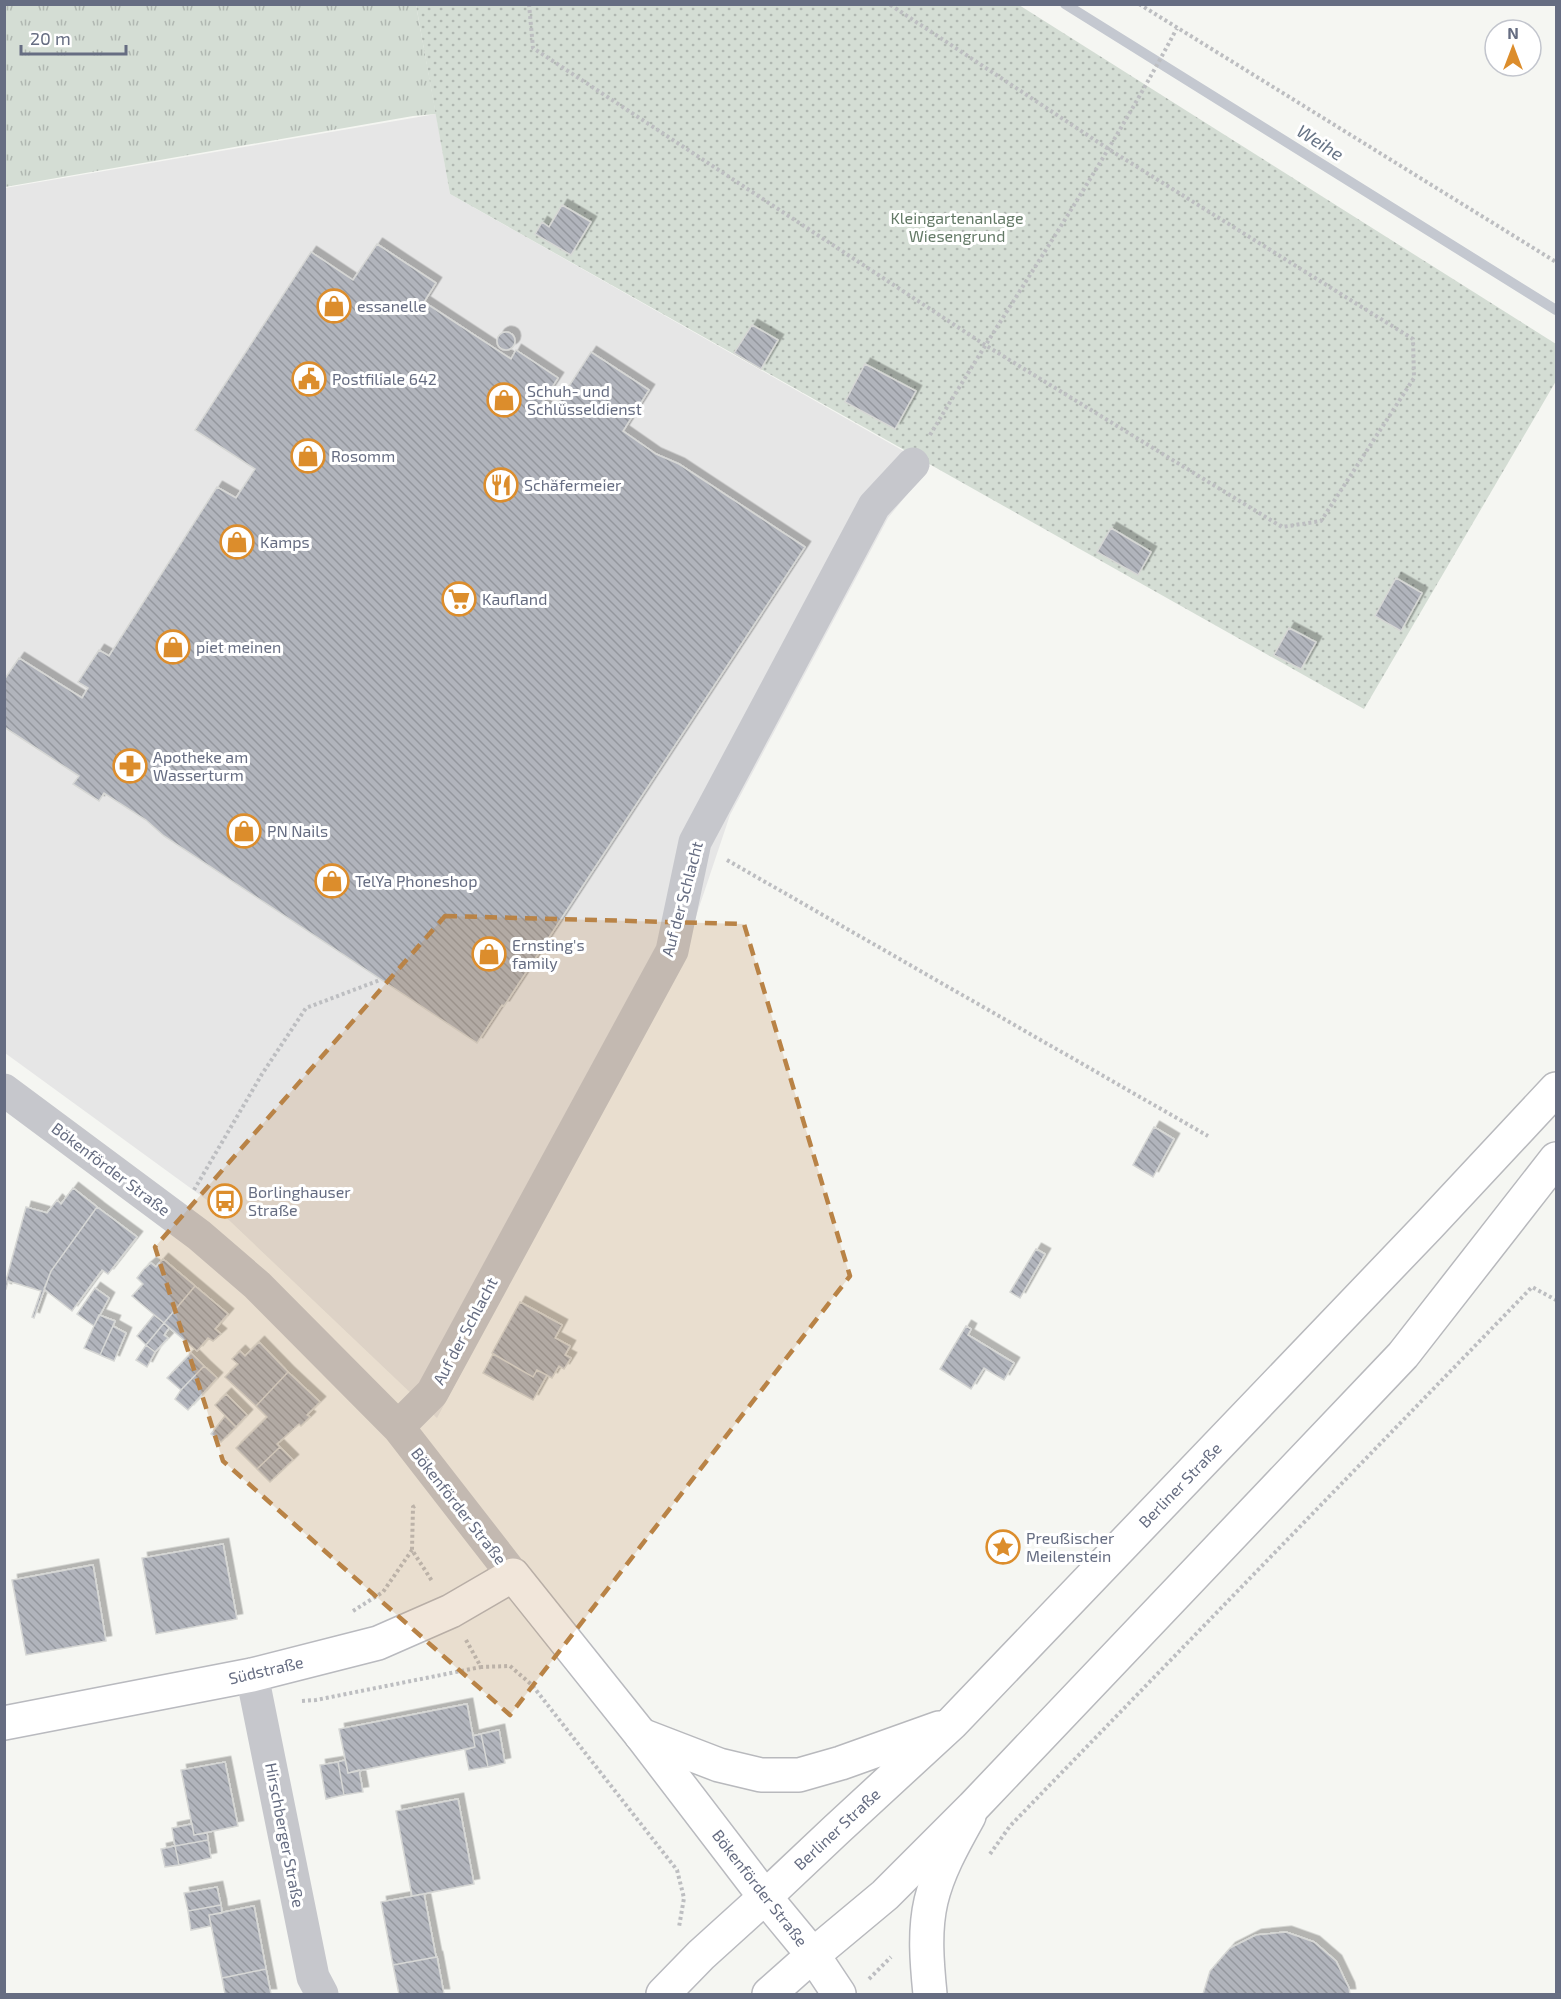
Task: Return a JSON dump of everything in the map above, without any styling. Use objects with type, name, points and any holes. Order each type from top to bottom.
[{"type":"main road","name":"Berliner Straße","points":[[663,1995],[701,1955],[952,1723],[1454,1200],[1557,1089]]},
{"type":"main road","points":[[769,1995],[813,1955],[885,1896],[973,1807],[1403,1355],[1557,1160]]},
{"type":"main road","name":"Südstraße","points":[[4,1723],[252,1675],[378,1643],[451,1611],[513,1575]]},
{"type":"main road","name":"Bökenförder Straße","points":[[513,1575],[813,1955],[839,1995]]},
{"type":"main road","points":[[641,1735],[719,1765],[761,1775],[799,1775],[841,1763],[952,1723]]},
{"type":"main road","points":[[930,1995],[926,1956],[930,1902],[945,1860],[973,1807]]},
{"type":"street","name":"Auf der Schlacht","points":[[398,1427],[432,1393],[672,951],[695,842],[874,506],[913,464]]},
{"type":"street","name":"Bökenförder Straße","points":[[8,1097],[176,1218],[257,1285],[398,1427],[513,1575]]},
{"type":"street","name":"Hirschberger Straße","points":[[252,1675],[313,1977],[322,1995]]},
{"type":"path","points":[[529,4],[533,48],[985,345],[1282,527],[1321,521],[1414,378],[1413,339],[1110,150],[889,4]]},
{"type":"path","points":[[1139,4],[1557,262]]},
{"type":"path","points":[[913,464],[985,345],[1110,150],[1143,94],[1177,28]]},
{"type":"path","points":[[695,842],[1208,1136]]},
{"type":"path","points":[[176,1218],[262,1074],[306,1008],[380,980]]},
{"type":"path","points":[[984,1862],[1010,1826],[1532,1287],[1557,1300]]},
{"type":"path","points":[[440,1483],[413,1507],[412,1550],[451,1611],[481,1667],[510,1666],[532,1685],[677,1870],[684,1898],[679,1925],[701,1955]]},
{"type":"highlighted area","points":[[445,916],[744,924],[850,1276],[510,1715],[223,1461],[155,1247]]},
{"type":"shaded area","points":[[436,114],[450,194],[930,466],[888,518],[730,815],[680,964],[437,1418],[211,1203],[5,1053],[5,188]]},
{"type":"green space","points":[[5,5],[416,5],[436,114],[413,116],[5,187]]},
{"type":"green space","name":"Kleingartenanlage Wiesengrund","points":[[416,5],[1019,5],[1556,344],[1556,381],[1364,709],[450,194]]},
{"type":"building","points":[[562,205],[591,222],[571,255],[535,234],[542,222],[549,227]]},
{"type":"building","name":"Kaufland","points":[[377,244],[436,283],[424,302],[511,359],[516,350],[558,378],[541,404],[553,411],[591,352],[649,390],[623,431],[656,454],[679,464],[805,547],[504,1006],[502,1005],[477,1043],[164,836],[146,820],[104,793],[99,801],[73,784],[79,776],[4,727],[4,680],[19,658],[82,698],[88,688],[78,682],[99,650],[109,656],[217,487],[236,498],[255,469],[195,430],[311,252],[353,280]]},
{"type":"building","points":[[752,325],[778,340],[761,369],[734,353]]},
{"type":"building","points":[[506,332],[512,335],[515,341],[512,347],[506,350],[500,347],[497,341],[500,335]]},
{"type":"building","points":[[865,364],[916,391],[895,429],[845,402]]},
{"type":"building","points":[[1111,528],[1151,552],[1138,575],[1097,552]]},
{"type":"building","points":[[1396,578],[1422,593],[1401,631],[1375,616]]},
{"type":"building","points":[[1289,628],[1316,642],[1301,669],[1274,655]]},
{"type":"building","points":[[1154,1127],[1174,1139],[1153,1177],[1133,1165]]},
{"type":"building","points":[[73,1188],[97,1207],[51,1271],[34,1318],[32,1317],[41,1291],[8,1281],[6,1289],[4,1288],[26,1207],[47,1213],[57,1200],[61,1204]]},
{"type":"building","points":[[97,1207],[137,1237],[108,1274],[102,1270],[72,1311],[44,1289],[51,1271]]},
{"type":"building","points":[[1036,1249],[1045,1254],[1020,1298],[1010,1292]]},
{"type":"building","points":[[163,1259],[195,1286],[164,1323],[132,1296],[143,1284],[137,1278],[144,1269],[151,1263],[156,1267]]},
{"type":"building","points":[[195,1286],[228,1314],[215,1329],[221,1334],[213,1341],[208,1338],[197,1351],[164,1323]]},
{"type":"building","points":[[95,1288],[109,1298],[94,1326],[77,1314]]},
{"type":"building","points":[[520,1302],[562,1325],[555,1338],[570,1346],[565,1355],[571,1358],[564,1369],[559,1366],[552,1378],[537,1370],[533,1377],[492,1353]]},
{"type":"building","points":[[99,1315],[115,1321],[100,1355],[84,1348]]},
{"type":"building","points":[[154,1315],[164,1323],[146,1345],[137,1336]]},
{"type":"building","points":[[164,1323],[169,1328],[164,1335],[168,1338],[155,1352],[146,1345]]},
{"type":"building","points":[[113,1326],[126,1333],[114,1361],[100,1355]]},
{"type":"building","points":[[966,1326],[971,1329],[968,1335],[1014,1363],[1004,1380],[984,1368],[971,1389],[940,1369]]},
{"type":"building","points":[[259,1342],[288,1372],[256,1406],[225,1377],[238,1364],[232,1359],[240,1351],[245,1356]]},
{"type":"building","points":[[146,1345],[155,1352],[147,1367],[136,1360]]},
{"type":"building","points":[[191,1353],[204,1366],[181,1390],[167,1378]]},
{"type":"building","points":[[493,1354],[533,1377],[537,1370],[547,1375],[533,1400],[483,1373]]},
{"type":"building","points":[[204,1366],[217,1378],[188,1410],[175,1399]]},
{"type":"building","points":[[288,1372],[320,1402],[307,1415],[310,1417],[277,1444],[280,1447],[257,1469],[236,1448],[267,1417],[256,1406]]},
{"type":"building","points":[[226,1394],[247,1415],[236,1427],[215,1405]]},
{"type":"building","points":[[225,1416],[236,1427],[221,1442],[211,1434]]},
{"type":"building","points":[[280,1447],[293,1460],[270,1482],[257,1469]]},
{"type":"building","points":[[223,1544],[237,1619],[156,1634],[142,1558]]},
{"type":"building","points":[[93,1565],[106,1641],[26,1655],[12,1580]]},
{"type":"building","points":[[467,1704],[475,1747],[348,1773],[339,1729]]},
{"type":"building","points":[[499,1730],[505,1763],[488,1767],[481,1734]]},
{"type":"building","points":[[481,1734],[488,1767],[469,1770],[465,1750],[475,1747],[473,1736]]},
{"type":"building","points":[[345,1760],[348,1773],[359,1770],[363,1792],[344,1795],[338,1762]]},
{"type":"building","points":[[225,1762],[238,1826],[194,1835],[181,1770]]},
{"type":"building","points":[[338,1762],[344,1795],[326,1799],[320,1765]]},
{"type":"building","points":[[458,1799],[474,1884],[412,1896],[396,1811]]},
{"type":"building","points":[[192,1824],[194,1835],[207,1833],[208,1840],[175,1846],[172,1828]]},
{"type":"building","points":[[208,1840],[211,1858],[179,1865],[175,1846]]},
{"type":"building","points":[[175,1846],[179,1865],[165,1867],[161,1849]]},
{"type":"building","points":[[217,1887],[221,1905],[188,1911],[184,1893]]},
{"type":"building","points":[[424,1894],[436,1957],[393,1965],[381,1902]]},
{"type":"building","points":[[221,1905],[222,1913],[209,1915],[211,1926],[191,1930],[188,1911]]},
{"type":"building","points":[[254,1906],[266,1969],[222,1978],[209,1915]]},
{"type":"building","points":[[1286,1932],[1314,1942],[1336,1961],[1350,1994],[1203,1994],[1210,1971],[1230,1948],[1256,1935]]},
{"type":"building","points":[[437,1957],[444,1994],[399,1994],[393,1965]]},
{"type":"building","points":[[266,1969],[271,1994],[225,1994],[222,1978]]},
{"type":"waterway","name":"Weihe","points":[[1065,4],[1556,310]]},
{"type":"place","name":"essanelle","points":[[334,306]]},
{"type":"place","name":"Postfiliale 642","points":[[309,379]]},
{"type":"place","name":"Schuh- und Schlüsseldienst","points":[[504,400]]},
{"type":"place","name":"Rosomm","points":[[308,456]]},
{"type":"place","name":"Schäfermeier","points":[[501,485]]},
{"type":"place","name":"Kamps","points":[[237,542]]},
{"type":"place","name":"Kaufland","points":[[459,599]]},
{"type":"place","name":"piet meinen","points":[[173,647]]},
{"type":"place","name":"Apotheke am Wasserturm","points":[[130,766]]},
{"type":"place","name":"PN Nails","points":[[244,831]]},
{"type":"place","name":"TelYa Phoneshop","points":[[332,881]]},
{"type":"place","name":"Ernsting's family","points":[[489,954]]},
{"type":"place","name":"Borlinghauser Straße","points":[[225,1201]]},
{"type":"place","name":"Preußischer Meilenstein","points":[[1003,1547]]}]
